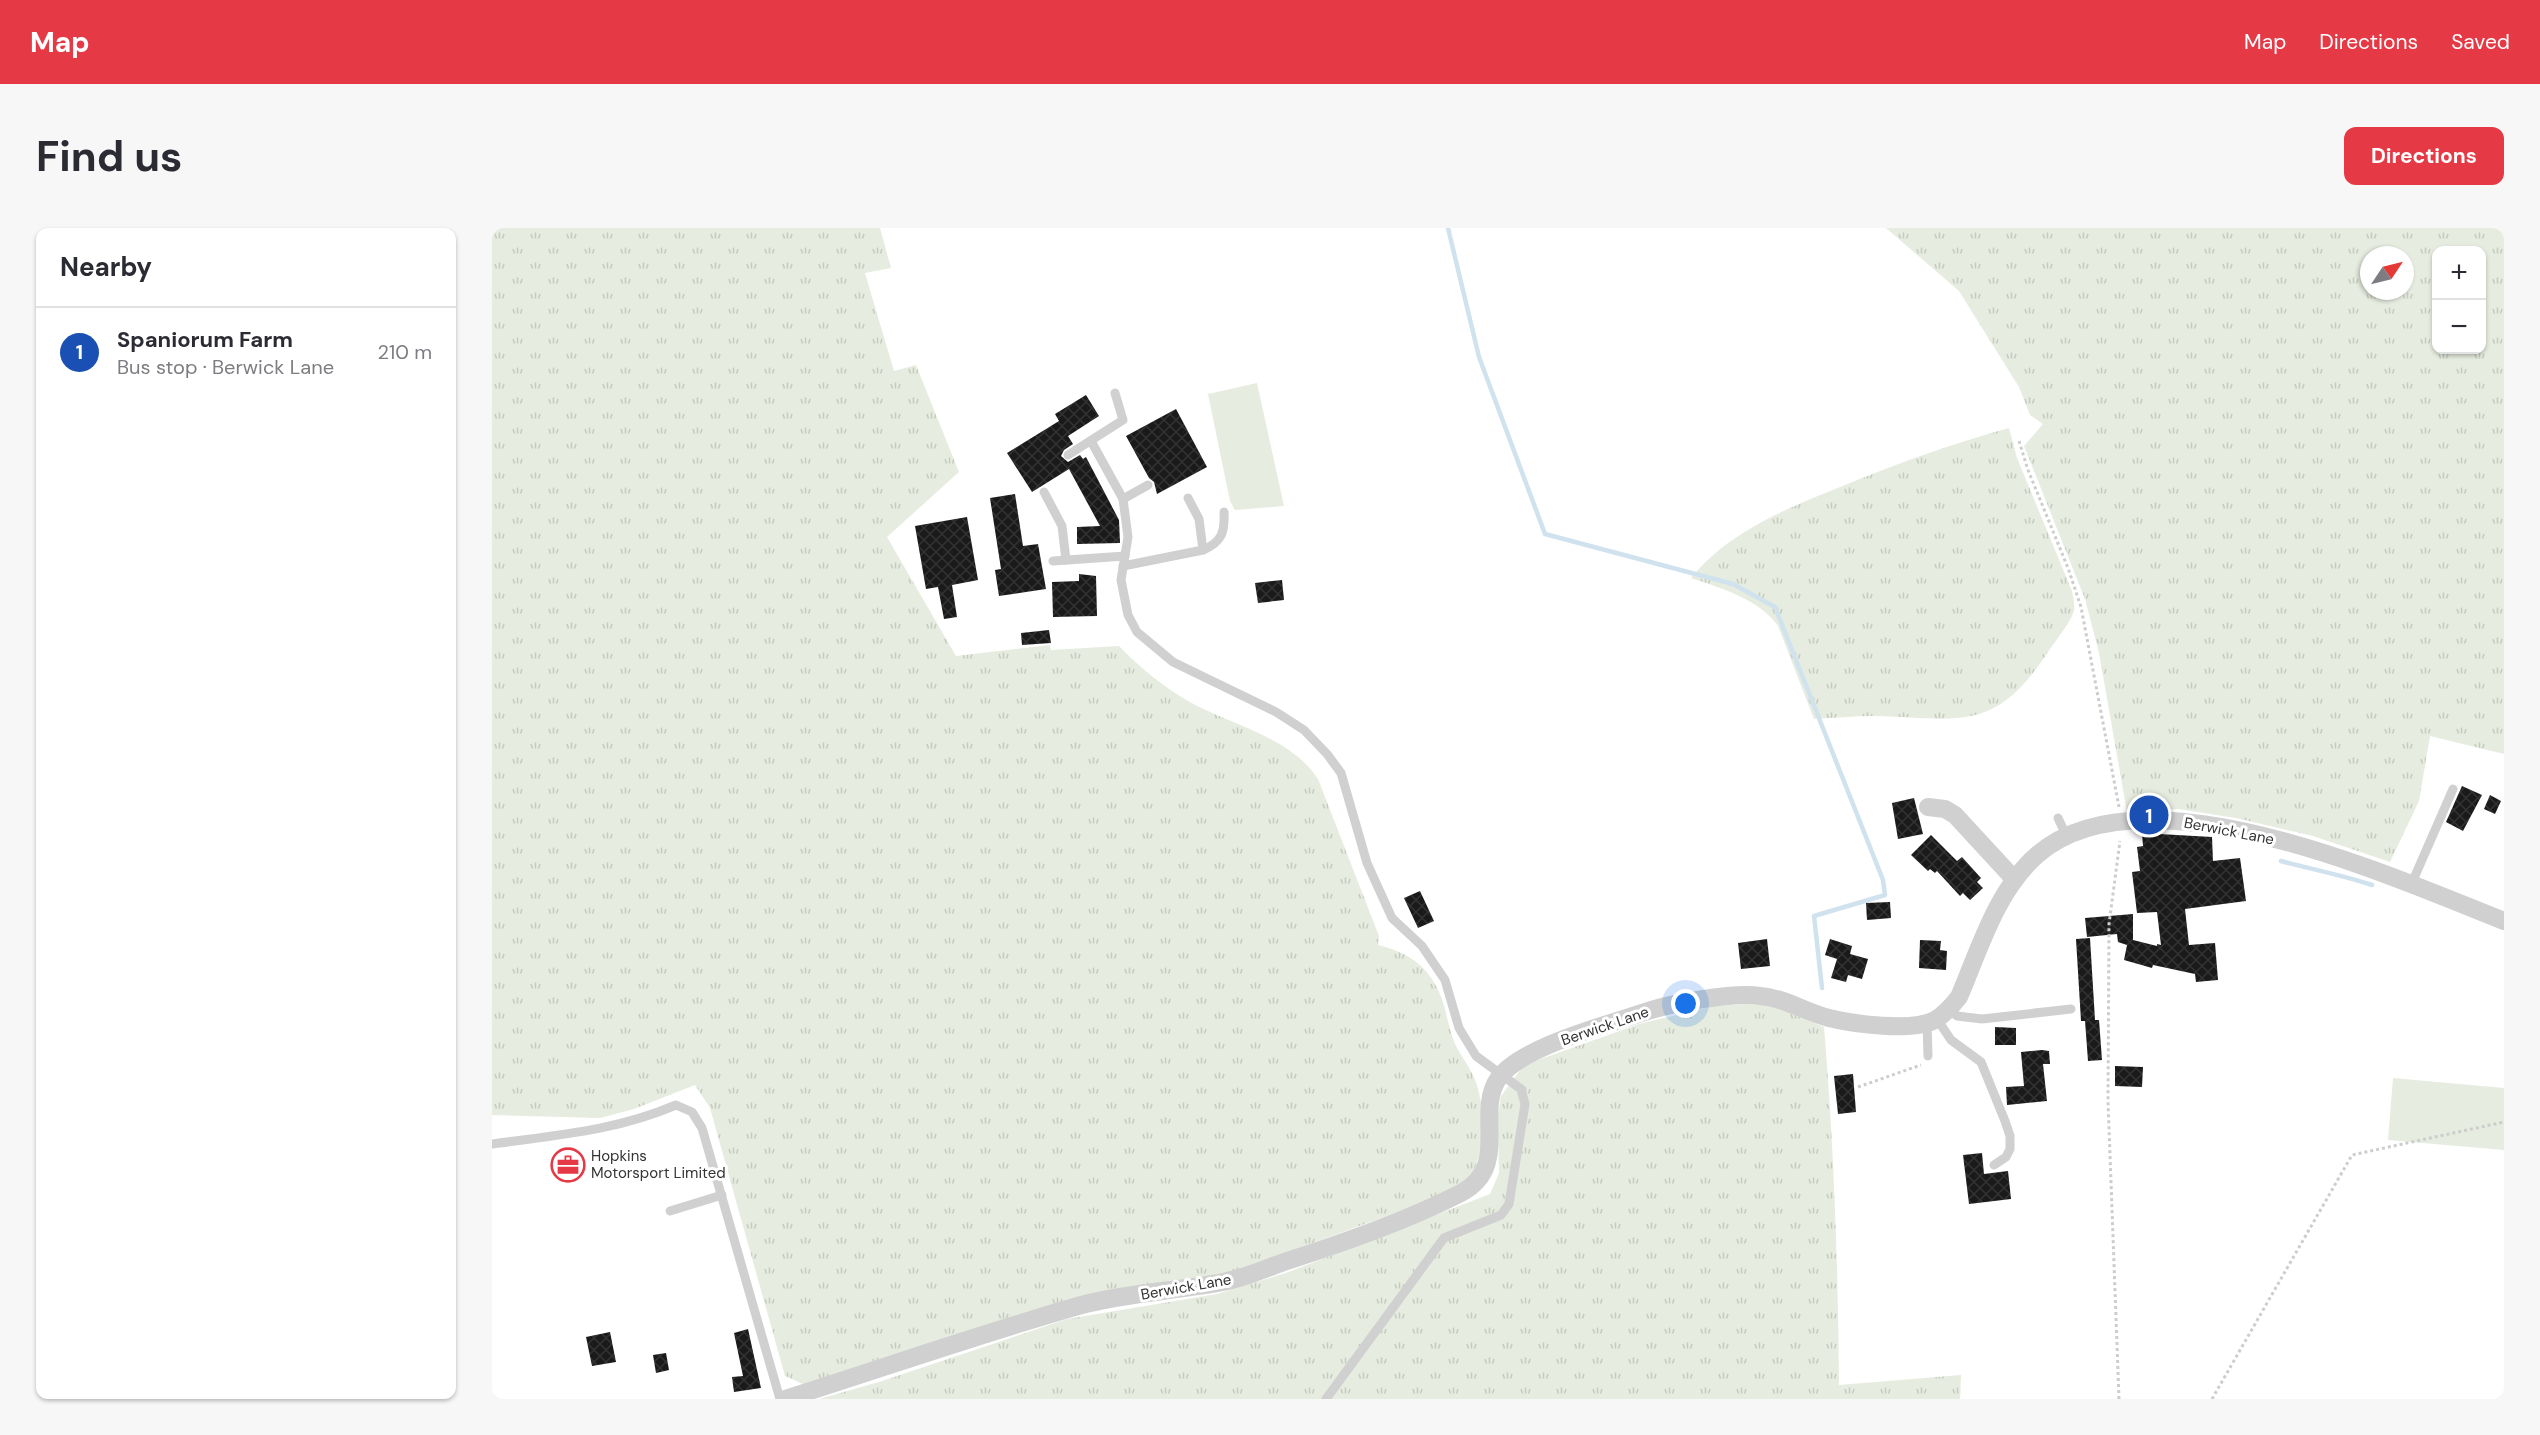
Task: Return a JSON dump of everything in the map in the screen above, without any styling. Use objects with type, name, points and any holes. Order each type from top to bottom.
[{"type":"street","points":[[1928,807],[1945,809],[1955,814],[2014,879]]},
{"type":"street","name":"Berwick Lane","points":[[786,1399],[1082,1305],[1227,1281],[1322,1250],[1438,1204],[1475,1185],[1484,1171],[1489,1152],[1491,1096],[1497,1080],[1513,1063],[1538,1049],[1654,1009],[1736,995],[1775,998],[1828,1018],[1879,1026],[1938,1017],[1959,997],[1998,906],[2014,879],[2038,854],[2066,835],[2087,827],[2119,820],[2162,819],[2203,823],[2339,859],[2504,921]]},
{"type":"lane","points":[[1068,455],[1123,420],[1114,393]]},
{"type":"lane","points":[[1091,441],[1123,498],[1128,537],[1121,580],[1128,615],[1137,632],[1173,662],[1276,712],[1304,730],[1327,754],[1341,773],[1367,863],[1392,918],[1422,946],[1444,980],[1459,1028],[1476,1056],[1521,1089],[1524,1104],[1509,1204],[1501,1215],[1444,1238],[1326,1399]]},
{"type":"lane","points":[[1123,498],[1148,485]]},
{"type":"lane","points":[[1044,492],[1062,526],[1066,560]]},
{"type":"lane","points":[[1188,498],[1199,519],[1203,550]]},
{"type":"lane","points":[[1053,561],[1124,561],[1203,550],[1220,540],[1224,533],[1224,512]]},
{"type":"lane","points":[[2411,885],[2453,789]]},
{"type":"lane","points":[[2058,818],[2066,835]]},
{"type":"lane","points":[[1938,1017],[1957,1016],[1982,1019],[2071,1009]]},
{"type":"lane","points":[[1928,1056],[1938,1017]]},
{"type":"lane","points":[[1938,1017],[1951,1040],[1976,1055],[1981,1062],[2005,1121],[2010,1136],[2010,1149],[2006,1157],[1994,1165]]},
{"type":"lane","points":[[492,1144],[605,1128],[642,1119],[676,1105],[692,1112],[702,1128],[780,1399]]},
{"type":"lane","points":[[670,1211],[722,1195]]},
{"type":"path","points":[[2019,441],[2028,470],[2068,567],[2081,607],[2119,809],[2120,850],[2109,924],[2108,1101],[2119,1399]]},
{"type":"path","points":[[1858,1087],[1927,1063],[1928,1056]]},
{"type":"path","points":[[2212,1399],[2352,1155],[2504,1122]]},
{"type":"green space","points":[[492,228],[880,228],[891,268],[865,273],[894,371],[916,365],[959,472],[887,537],[956,656],[1050,645],[1051,650],[1119,646],[1152,676],[1188,701],[1276,742],[1306,764],[1318,779],[1379,936],[1378,945],[1409,957],[1431,978],[1442,999],[1455,1044],[1475,1080],[1481,1101],[1481,1141],[1476,1166],[1467,1180],[1451,1193],[1226,1274],[805,1385],[785,1376],[710,1108],[695,1085],[634,1109],[600,1118],[492,1115]]},
{"type":"green space","points":[[1886,228],[2504,228],[2504,754],[2430,736],[2419,801],[2390,862],[2313,836],[2236,818],[2178,809],[2127,812],[2099,653],[2085,599],[2024,446],[2043,424],[2030,415],[2019,387],[1959,291]]},
{"type":"green space","points":[[1257,383],[1284,506],[1235,510],[1230,501],[1208,394]]},
{"type":"green space","points":[[2009,428],[2017,458],[2072,591],[2074,608],[2067,625],[2029,678],[2010,697],[1992,709],[1973,716],[1953,718],[1874,716],[1814,719],[1778,626],[1761,609],[1750,602],[1691,578],[1707,561],[1744,532],[1785,510],[1908,460]]},
{"type":"green space","points":[[1746,1004],[1776,1006],[1824,1027],[1835,1206],[1839,1385],[1961,1375],[1960,1399],[819,1399],[879,1382],[1067,1319],[1217,1294],[1286,1273],[1490,1194],[1499,1173],[1498,1115],[1501,1096],[1524,1065],[1639,1024],[1714,1006]]},
{"type":"green space","points":[[2393,1078],[2504,1088],[2504,1150],[2388,1140]]},
{"type":"building","points":[[1086,395],[1099,416],[1068,436],[1073,444],[1064,450],[1061,456],[1068,462],[1080,455],[1083,459],[1086,457],[1119,520],[1120,543],[1077,544],[1077,527],[1100,526],[1069,469],[1032,492],[1007,453],[1059,421],[1055,414]]},
{"type":"building","points":[[1176,409],[1207,467],[1157,494],[1154,482],[1149,478],[1126,436]]},
{"type":"building","points":[[1015,494],[1023,546],[1038,544],[1046,589],[999,596],[995,570],[1001,569],[990,498]]},
{"type":"building","points":[[967,517],[978,580],[952,585],[957,617],[944,619],[938,587],[926,589],[915,526]]},
{"type":"building","points":[[1079,574],[1096,576],[1097,616],[1053,617],[1052,582],[1079,581]]},
{"type":"building","points":[[1282,580],[1284,600],[1258,603],[1255,583]]},
{"type":"building","points":[[1049,630],[1051,643],[1022,645],[1021,633]]},
{"type":"building","points":[[2462,786],[2482,795],[2463,831],[2446,822]]},
{"type":"building","points":[[2490,795],[2501,801],[2495,814],[2484,809]]},
{"type":"building","points":[[1914,798],[1923,834],[1898,839],[1892,803]]},
{"type":"building","points":[[2142,833],[2212,837],[2213,861],[2240,858],[2246,901],[2185,909],[2189,945],[2215,943],[2218,980],[2196,982],[2195,974],[2153,965],[2152,968],[2124,960],[2127,945],[2118,942],[2117,934],[2087,937],[2085,918],[2133,914],[2133,940],[2161,945],[2157,912],[2137,913],[2132,872],[2140,871],[2137,847],[2143,846]]},
{"type":"building","points":[[1931,835],[1957,861],[1962,857],[1981,878],[1977,882],[1983,888],[1970,900],[1963,893],[1960,896],[1937,871],[1935,873],[1930,869],[1928,871],[1911,855]]},
{"type":"building","points":[[1420,891],[1434,921],[1418,928],[1404,898]]},
{"type":"building","points":[[1890,902],[1891,918],[1867,920],[1866,903]]},
{"type":"building","points":[[2090,938],[2095,1020],[2099,1020],[2102,1060],[2088,1061],[2085,1021],[2081,1021],[2076,939]]},
{"type":"building","points":[[1767,939],[1770,966],[1741,969],[1738,943]]},
{"type":"building","points":[[1830,939],[1852,946],[1850,954],[1868,959],[1862,979],[1848,975],[1846,982],[1831,978],[1837,959],[1825,955]]},
{"type":"building","points":[[1920,940],[1941,941],[1940,950],[1947,951],[1946,970],[1919,968]]},
{"type":"building","points":[[1995,1027],[2016,1028],[2016,1045],[1995,1045]]},
{"type":"building","points":[[2049,1051],[2050,1064],[2043,1064],[2047,1101],[2007,1105],[2006,1087],[2024,1086],[2021,1052]]},
{"type":"building","points":[[2115,1066],[2143,1067],[2142,1087],[2115,1086]]},
{"type":"building","points":[[1853,1074],[1856,1112],[1838,1114],[1834,1076]]},
{"type":"building","points":[[1982,1153],[1984,1174],[2008,1171],[2011,1199],[1969,1204],[1963,1155]]},
{"type":"building","points":[[748,1329],[761,1388],[734,1392],[732,1377],[743,1376],[734,1333]]},
{"type":"building","points":[[610,1332],[616,1362],[592,1366],[586,1337]]},
{"type":"building","points":[[666,1353],[669,1370],[656,1373],[653,1355]]},
{"type":"waterway","points":[[1448,228],[1479,357],[1545,534],[1733,584],[1775,607],[1883,880],[1885,895],[1814,916],[1822,988]]},
{"type":"waterway","points":[[2281,861],[2372,885]]},
{"type":"place","name":"Spaniorum Farm","points":[[2149,815]]},
{"type":"place","name":"Hopkins Motorsport Limited","points":[[568,1165]]}]
